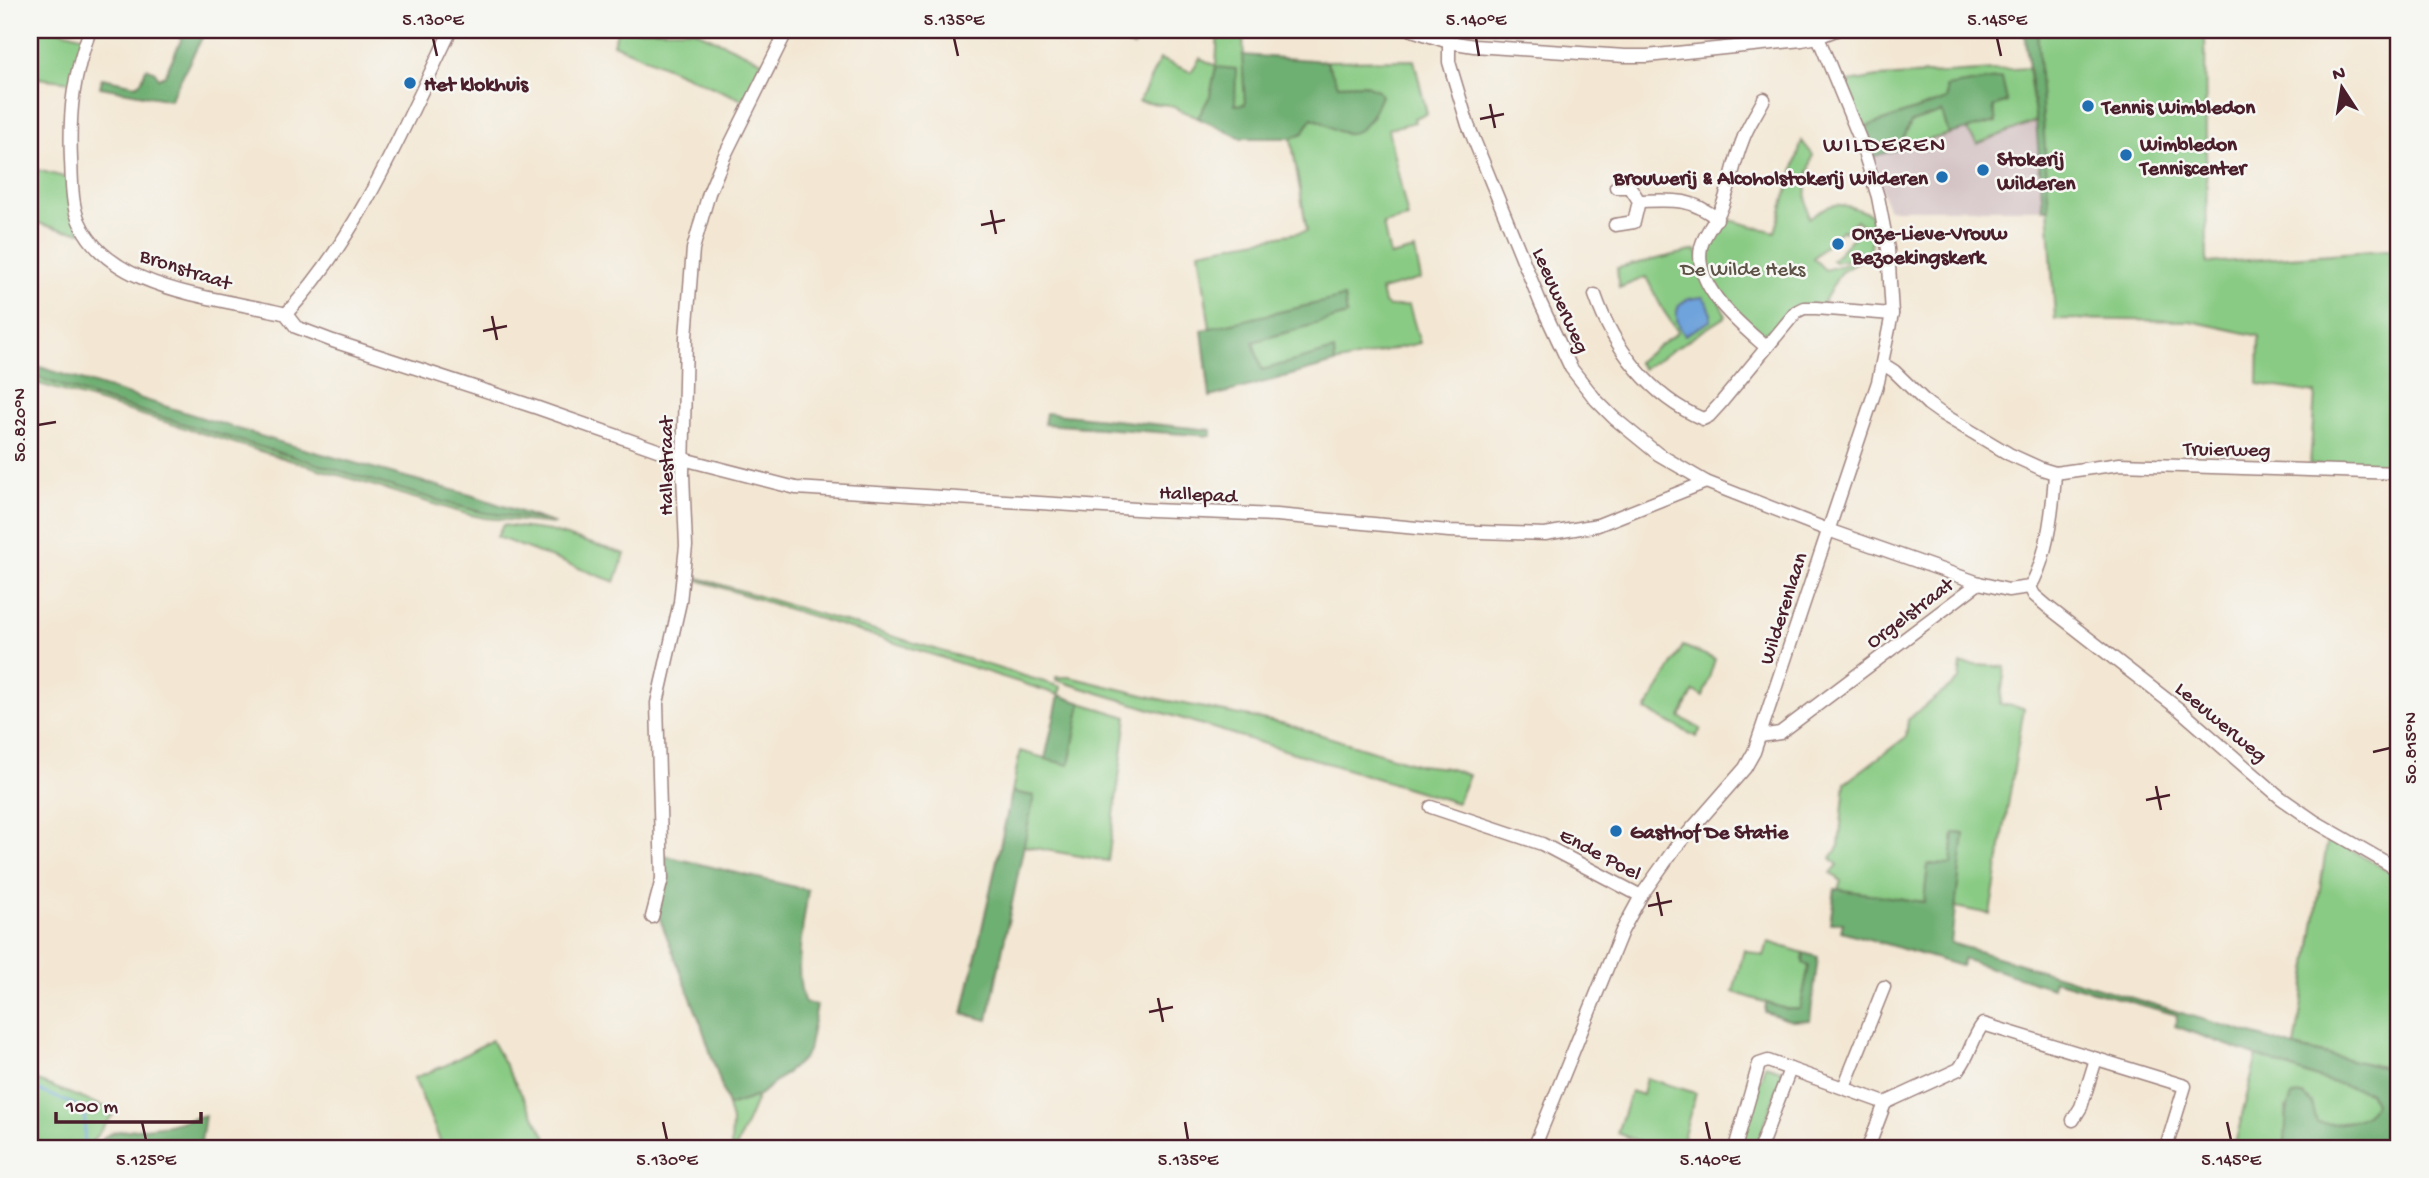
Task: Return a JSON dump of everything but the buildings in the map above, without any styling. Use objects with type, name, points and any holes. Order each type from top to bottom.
[{"type":"street","name":"Bronstraat","points":[[90,30],[76,70],[70,124],[74,204],[86,233],[108,258],[137,275],[205,298],[286,314],[296,327],[333,341],[683,459]]},
{"type":"street","points":[[286,314],[306,291],[356,218],[393,152],[450,30]]},
{"type":"street","name":"Hallestraat","points":[[652,917],[663,864],[656,714],[684,570],[686,546],[683,459],[685,337],[696,236],[709,193],[724,157],[787,30]]},
{"type":"street","points":[[1412,30],[1449,42],[1512,50],[1647,56],[1818,37],[1836,30]]},
{"type":"street","name":"Wilderenlaan","points":[[1534,1148],[1622,931],[1641,896],[1675,848],[1745,768],[1760,736],[1883,363],[1892,314],[1888,249],[1878,197],[1860,139],[1818,37]]},
{"type":"street","name":"Leeuwerweg","points":[[1449,42],[1449,62],[1468,125],[1541,304],[1571,368],[1596,400],[1632,434],[1677,466],[1706,482],[1828,530],[1979,583]]},
{"type":"street","points":[[1765,99],[1743,139],[1717,219],[1701,247],[1701,263],[1723,306],[1766,347]]},
{"type":"street","points":[[1615,225],[1634,222],[1639,201],[1630,187],[1616,187]]},
{"type":"street","points":[[1639,201],[1691,202],[1717,219]]},
{"type":"street","points":[[1595,295],[1605,323],[1622,353],[1663,394],[1703,419],[1720,404],[1796,312],[1804,308],[1892,314]]},
{"type":"street","points":[[1883,363],[1942,414],[2009,454],[2042,470],[2055,473],[2052,510],[2040,565],[2030,587]]},
{"type":"street","name":"Hallepad","points":[[683,459],[796,488],[1277,515],[1509,534],[1545,534],[1582,529],[1706,482]]},
{"type":"street","name":"Truierweg","points":[[2055,473],[2120,464],[2399,473]]},
{"type":"street","name":"Orgelstraat","points":[[1760,736],[1780,733],[1979,583],[2008,590],[2030,587]]},
{"type":"street","name":"Leeuwerweg","points":[[2030,587],[2034,595],[2048,607],[2180,710],[2281,798],[2314,821],[2399,870]]},
{"type":"street","name":"Ende Poel","points":[[1431,807],[1542,844],[1641,896]]},
{"type":"street","points":[[1844,1087],[1884,987]]},
{"type":"street","points":[[1868,1148],[1885,1103],[1959,1069],[1965,1061],[1975,1033],[1983,1024],[2185,1086],[2166,1148]]},
{"type":"street","points":[[2073,1120],[2081,1107],[2096,1059]]},
{"type":"street","points":[[1735,1148],[1759,1065],[1768,1061],[1885,1103]]},
{"type":"street","points":[[1760,1148],[1790,1069]]},
{"type":"shaded area","points":[[2036,121],[2043,209],[1888,209],[1872,157],[1966,129],[1977,144]]},
{"type":"green space","points":[[30,30],[59,30],[85,37],[71,82],[30,77]]},
{"type":"green space","points":[[162,30],[206,30],[170,100],[100,87],[102,78],[136,85],[142,80],[146,68],[154,71],[159,78],[165,75],[182,38]]},
{"type":"green space","points":[[618,30],[694,30],[762,61],[763,66],[747,102],[613,44]]},
{"type":"green space","points":[[1099,30],[1138,30],[1134,47]]},
{"type":"green space","points":[[1218,30],[1243,30],[1245,105],[1235,105],[1216,67],[1210,96],[1198,118],[1169,105],[1139,102],[1160,59],[1191,72],[1200,58],[1216,66]]},
{"type":"green space","points":[[2024,30],[2037,30],[2049,209],[2043,209],[2036,121]]},
{"type":"green space","points":[[2037,30],[2205,30],[2207,263],[2399,249],[2399,467],[2310,465],[2315,393],[2258,384],[2259,336],[2190,321],[2055,319]]},
{"type":"green space","points":[[1242,55],[1326,61],[1338,85],[1363,84],[1378,90],[1381,96],[1366,124],[1354,132],[1338,131],[1312,118],[1303,133],[1291,138],[1241,138],[1198,118],[1210,96],[1216,67],[1236,69],[1235,105],[1245,104]]},
{"type":"green space","points":[[1414,60],[1427,114],[1414,118],[1415,122],[1388,129],[1408,218],[1383,224],[1390,256],[1415,250],[1421,279],[1381,290],[1384,303],[1389,307],[1409,305],[1420,343],[1335,363],[1333,351],[1262,370],[1252,342],[1347,315],[1344,298],[1210,329],[1199,251],[1307,231],[1291,138],[1303,133],[1312,118],[1337,129],[1351,131],[1358,130],[1373,116],[1363,84],[1338,85],[1326,61]]},
{"type":"green space","points":[[2028,68],[2036,121],[1977,144],[1966,129],[1996,122],[1993,107],[2007,102],[2002,79],[1946,88],[1947,99],[1862,128],[1843,83],[1878,77]]},
{"type":"green space","points":[[2002,78],[2007,102],[1993,107],[1996,122],[1949,134],[1942,112],[1911,122],[1898,149],[1872,157],[1862,128],[1947,99],[1946,87]]},
{"type":"green space","points":[[1942,112],[1949,134],[1898,149],[1911,122]]},
{"type":"green space","name":"De Wilde Heks","points":[[1802,141],[1813,155],[1807,186],[1809,218],[1833,205],[1854,208],[1872,215],[1871,256],[1835,262],[1832,260],[1863,227],[1857,220],[1844,232],[1842,230],[1813,258],[1825,270],[1861,260],[1840,273],[1822,305],[1793,308],[1772,330],[1761,333],[1732,308],[1715,284],[1706,259],[1706,248],[1710,236],[1722,218],[1775,232]]},
{"type":"green space","points":[[30,168],[68,178],[81,232],[30,221]]},
{"type":"green space","points":[[1696,250],[1726,316],[1643,369],[1637,362],[1678,332],[1646,277],[1619,288],[1617,268]]},
{"type":"green space","points":[[1344,297],[1347,315],[1253,342],[1262,370],[1334,350],[1335,363],[1210,397],[1202,330]]},
{"type":"green space","points":[[30,364],[286,444],[474,496],[544,520],[485,513],[443,502],[98,398],[30,375]]},
{"type":"green space","points":[[30,375],[443,502],[485,513],[544,520],[556,524],[467,514],[30,381]]},
{"type":"green space","points":[[1046,413],[1211,430],[1211,436],[1044,424]]},
{"type":"green space","points":[[503,525],[550,531],[625,554],[615,582],[497,537]]},
{"type":"green space","points":[[689,575],[1061,687],[1059,695],[688,577]]},
{"type":"green space","points":[[1683,646],[1715,659],[1703,697],[1694,691],[1680,717],[1701,729],[1696,737],[1646,710]]},
{"type":"green space","points":[[1961,664],[2005,667],[2000,704],[2024,708],[1990,914],[1955,907],[1964,834],[1954,833],[1951,865],[1928,864],[1924,902],[1838,890],[1841,881],[1831,873],[1838,865],[1831,858],[1839,846],[1845,783],[1906,737],[1908,719],[1959,680]]},
{"type":"green space","points":[[1056,677],[1070,677],[1164,700],[1286,724],[1419,765],[1447,768],[1469,775],[1457,803],[1056,680]]},
{"type":"green space","points":[[1059,695],[1081,703],[1069,765],[1045,759]]},
{"type":"green space","points":[[1081,703],[1127,717],[1108,861],[1023,846],[1034,796],[1012,792],[1020,751],[1069,765]]},
{"type":"green space","points":[[1012,792],[1034,796],[988,1020],[963,1014]]},
{"type":"green space","points":[[1954,833],[1964,834],[1951,943],[2301,1049],[2399,1071],[2399,1148],[2284,1148],[2292,1096],[2303,1095],[2312,1103],[2317,1123],[2332,1124],[2365,1116],[2374,1104],[2369,1092],[2320,1079],[2175,1026],[2177,1015],[2054,980],[2052,988],[1963,959],[1961,966],[1841,931],[1843,923],[1830,923],[1835,889],[1924,902],[1928,864],[1951,865]]},
{"type":"green space","points":[[2328,837],[2399,877],[2399,1071],[2295,1047]]},
{"type":"green space","points":[[666,856],[808,890],[799,978],[805,1003],[817,1005],[808,1051],[803,1059],[758,1096],[728,1106],[701,1024],[658,914]]},
{"type":"green space","points":[[1768,942],[1804,953],[1803,963],[1809,965],[1800,1009],[1786,1009],[1733,992],[1744,950],[1764,956]]},
{"type":"green space","points":[[1804,953],[1818,957],[1810,1020],[1792,1021],[1765,1012],[1766,1003],[1786,1009],[1800,1009],[1809,966],[1803,963]]},
{"type":"green space","points":[[491,1040],[552,1148],[443,1148],[414,1078],[444,1066]]},
{"type":"green space","points":[[2257,1055],[2320,1079],[2369,1092],[2374,1104],[2371,1110],[2358,1119],[2333,1124],[2314,1122],[2286,1108],[2287,1132],[2284,1148],[2234,1148]]},
{"type":"green space","points":[[1765,1065],[1781,1070],[1782,1075],[1756,1148],[1739,1148]]},
{"type":"green space","points":[[30,1078],[115,1111],[89,1148],[30,1148]]},
{"type":"green space","points":[[1646,1078],[1696,1093],[1680,1148],[1656,1148],[1617,1133],[1631,1091],[1642,1095]]},
{"type":"green space","points":[[758,1096],[736,1148],[731,1148],[732,1121],[728,1106]]},
{"type":"green space","points":[[205,1115],[200,1148],[96,1148],[104,1137],[113,1132],[168,1125]]},
{"type":"water","points":[[1703,297],[1710,309],[1710,321],[1685,335],[1678,322],[1678,307],[1686,300]]},
{"type":"waterway","points":[[30,1087],[85,1109],[84,1148]]},
{"type":"place","name":"Het klokhuis","points":[[410,83]]},
{"type":"place","name":"Tennis Wimbledon","points":[[2088,106]]},
{"type":"place","name":"Wimbledon Tenniscenter","points":[[2126,155]]},
{"type":"place","name":"Stokerij Wilderen","points":[[1983,170]]},
{"type":"place","name":"Brouwerij & Alcoholstokerij Wilderen","points":[[1942,177]]},
{"type":"place","name":"Onze-Lieve-Vrouw Bezoekingskerk","points":[[1838,244]]},
{"type":"place","name":"Gasthof De Statie","points":[[1616,831]]},
{"type":"district","name":"WILDEREN","points":[[1885,143]]}]
